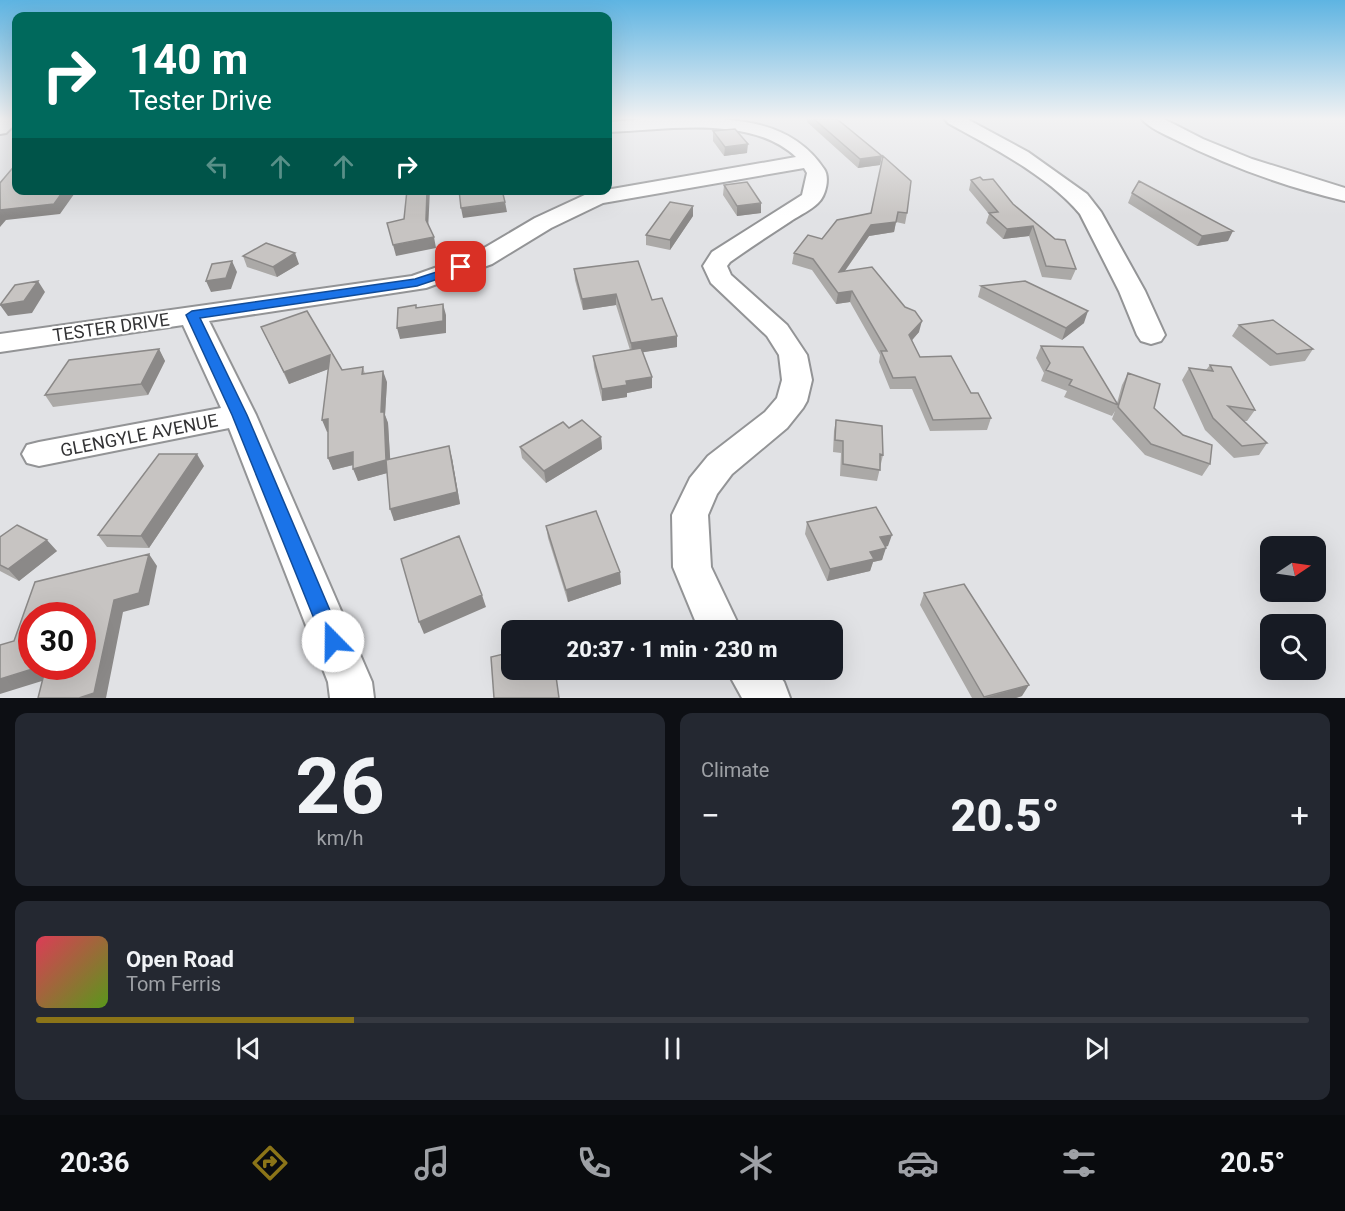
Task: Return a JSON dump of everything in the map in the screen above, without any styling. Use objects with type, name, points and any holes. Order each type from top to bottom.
[{"type":"street","points":[[716,620],[692,567],[690,515],[702,488],[720,465],[776,420],[792,401],[797,380],[793,355],[777,331],[720,278],[715,266],[721,258],[811,198],[816,185],[817,173],[801,152]]},
{"type":"street","points":[[1013,152],[1079,199],[1090,212],[1132,291],[1151,334]]},
{"type":"street","points":[[1218,152],[1345,195]]},
{"type":"street","name":"TESTER DRIVE","points":[[0,343],[417,283],[483,259],[543,223],[597,198],[810,161]]},
{"type":"street","name":"GLENGYLE AVENUE","points":[[192,315],[240,415],[350,682],[352,698]]},
{"type":"street","name":"GLENGYLE AVENUE","points":[[39,454],[240,415]]},
{"type":"street","points":[[756,680],[768,698]]},
{"type":"building","points":[[851,152],[877,152],[882,156],[860,159]]},
{"type":"building","points":[[883,156],[911,181],[907,213],[898,212],[896,222],[871,225],[839,272],[872,267],[905,307],[915,311],[922,321],[909,335],[920,357],[951,356],[971,393],[978,393],[991,418],[933,420],[915,377],[893,378],[881,351],[887,351],[852,291],[838,293],[813,259],[794,253],[808,235],[822,239],[837,220],[871,213]]},
{"type":"building","points":[[12,169],[12,195],[60,195],[54,204],[0,210],[0,183]]},
{"type":"building","points":[[980,177],[983,180],[993,179],[1013,204],[1055,239],[1065,240],[1076,269],[1046,266],[1033,226],[1007,229],[989,213],[998,212],[971,180]]},
{"type":"building","points":[[1139,181],[1233,231],[1202,236],[1132,193]]},
{"type":"building","points":[[747,182],[761,203],[737,206],[724,185]]},
{"type":"building","points":[[406,195],[427,195],[426,220],[434,237],[393,245],[387,223],[404,219]]},
{"type":"building","points":[[460,195],[503,195],[505,202],[461,208]]},
{"type":"building","points":[[670,202],[693,206],[670,240],[646,235]]},
{"type":"building","points":[[266,243],[295,253],[273,267],[243,256]]},
{"type":"building","points":[[232,261],[226,278],[206,281],[212,264]]},
{"type":"building","points":[[638,261],[652,300],[662,298],[677,336],[631,343],[616,294],[582,299],[574,269]]},
{"type":"building","points":[[38,281],[24,301],[0,305],[15,285]]},
{"type":"building","points":[[1025,281],[1088,311],[1066,328],[981,286]]},
{"type":"building","points":[[443,304],[443,321],[397,328],[398,308]]},
{"type":"building","points":[[307,311],[342,370],[363,367],[362,374],[383,371],[381,412],[384,412],[386,460],[353,469],[353,452],[328,458],[328,419],[322,420],[330,355],[284,372],[261,327]]},
{"type":"building","points":[[1273,320],[1313,349],[1277,354],[1239,325]]},
{"type":"building","points":[[1041,346],[1083,347],[1118,405],[1069,385],[1072,380],[1046,370],[1050,363]]},
{"type":"building","points":[[641,348],[652,377],[626,381],[627,385],[602,389],[593,356]]},
{"type":"building","points":[[159,349],[141,384],[45,395],[69,360]]},
{"type":"building","points":[[1210,365],[1231,367],[1255,410],[1228,406],[1267,443],[1242,446],[1213,418],[1189,368],[1213,371]]},
{"type":"building","points":[[1128,373],[1160,384],[1154,408],[1183,435],[1212,445],[1210,464],[1151,444],[1118,407]]},
{"type":"building","points":[[582,420],[601,437],[544,471],[520,447],[563,422],[569,428]]},
{"type":"building","points":[[836,420],[882,426],[883,455],[880,454],[880,470],[843,464],[843,441],[835,440]]},
{"type":"building","points":[[449,446],[457,492],[390,509],[386,460]]},
{"type":"building","points":[[159,454],[197,454],[141,536],[98,535]]},
{"type":"building","points":[[876,507],[892,535],[880,537],[886,548],[870,552],[874,559],[830,569],[807,522]]},
{"type":"building","points":[[596,511],[620,572],[566,590],[546,526]]},
{"type":"building","points":[[17,525],[47,540],[8,569],[0,565],[0,537]]},
{"type":"building","points":[[459,536],[482,595],[419,622],[401,559]]},
{"type":"building","points":[[149,554],[139,593],[114,600],[94,693],[79,698],[38,698],[42,680],[96,680],[96,602],[28,602],[35,582]]},
{"type":"building","points":[[964,584],[1029,685],[984,697],[924,593]]},
{"type":"building","points":[[18,630],[18,673],[0,679],[0,645],[14,641]]},
{"type":"building","points":[[501,655],[501,680],[557,680],[559,698],[494,698],[491,657]]},
{"type":"route","points":[[333,641],[240,415],[192,315],[417,283],[461,267]]}]
